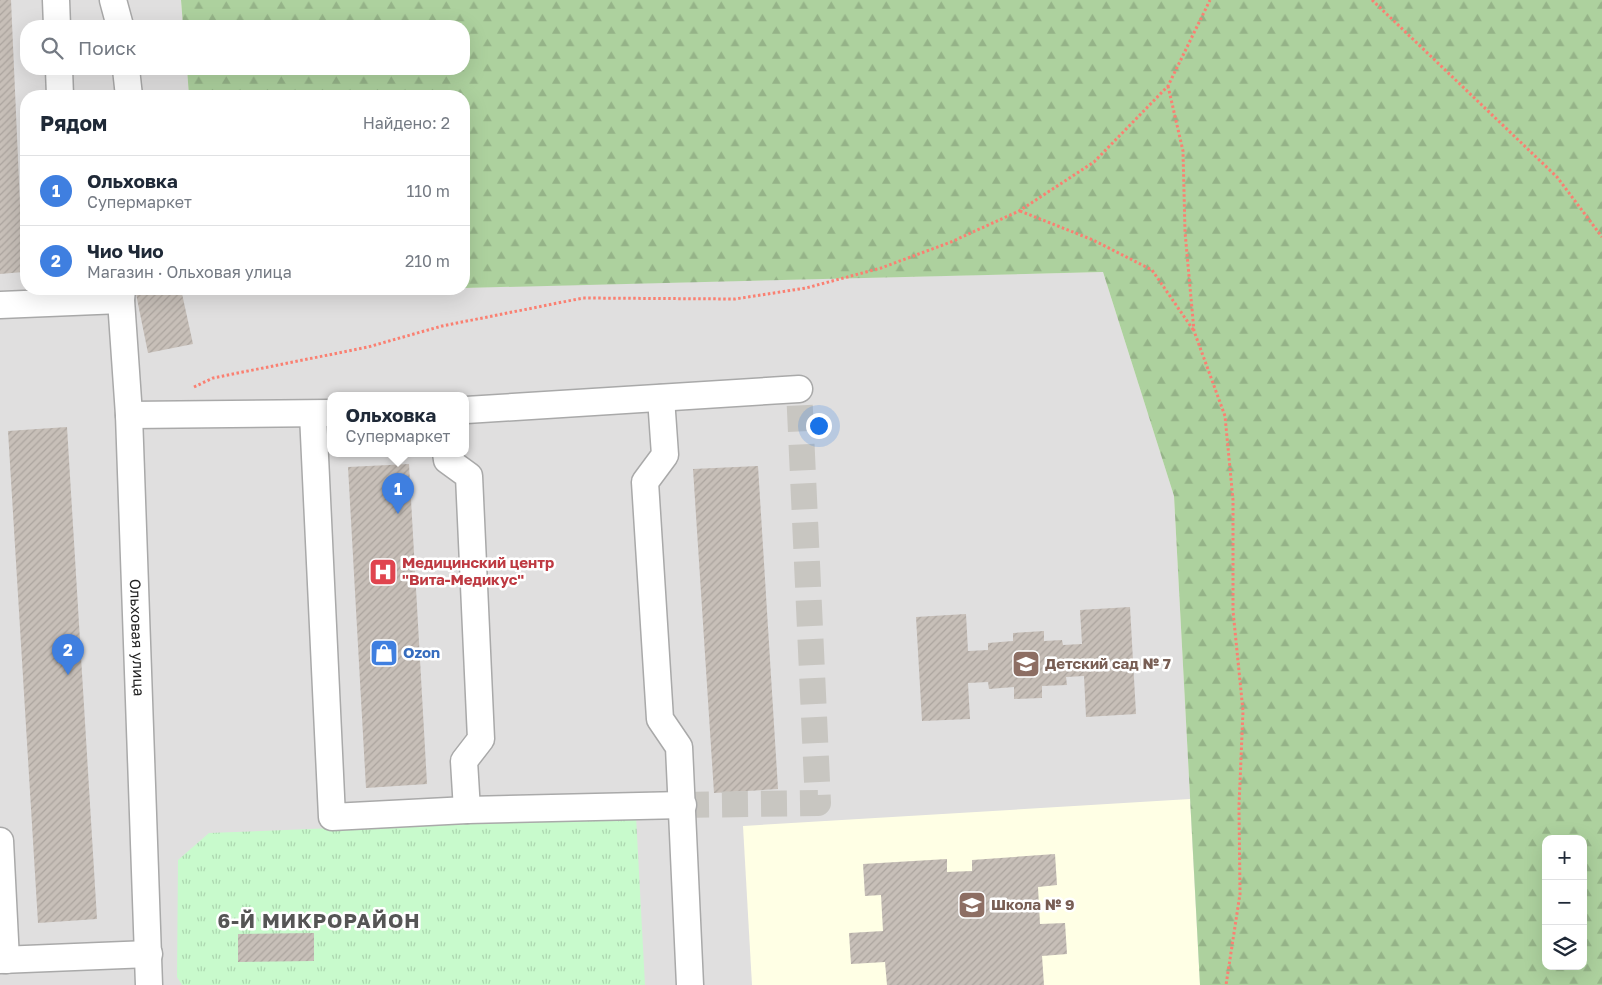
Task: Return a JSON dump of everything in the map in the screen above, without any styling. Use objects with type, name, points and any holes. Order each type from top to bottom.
[{"type":"street","points":[[56,0],[57,20]]},
{"type":"street","points":[[114,0],[119,20]]},
{"type":"street","points":[[59,75],[60,90]]},
{"type":"street","points":[[127,75],[128,90]]},
{"type":"street","points":[[0,305],[68,295]]},
{"type":"street","name":"Ольховая улица","points":[[121,295],[129,416],[149,985]]},
{"type":"street","points":[[469,410],[799,389]]},
{"type":"street","points":[[661,398],[665,456],[645,482],[660,719],[679,746],[690,985]]},
{"type":"street","points":[[129,416],[322,413],[332,817],[466,810],[683,805]]},
{"type":"street","points":[[447,457],[447,460],[469,476],[481,739],[464,761],[466,810]]},
{"type":"street","points":[[0,841],[3,960],[149,954]]},
{"type":"path","points":[[188,389],[213,378],[368,347],[442,326],[583,298],[735,299],[806,288],[881,268],[951,242],[1019,211],[1094,162],[1168,86],[1210,0]]},
{"type":"path","points":[[1372,0],[1557,177],[1602,237]]},
{"type":"path","points":[[1168,86],[1183,152],[1185,232],[1194,331]]},
{"type":"path","points":[[1019,211],[1093,240],[1152,270],[1194,331],[1225,416],[1233,500],[1233,610],[1243,711],[1239,806],[1240,894],[1226,985]]},
{"type":"shaded area","points":[[0,0],[181,0],[183,20],[20,20],[20,75],[187,75],[189,90],[20,90],[20,295],[470,295],[470,288],[1103,272],[1174,496],[1200,985],[0,985]]},
{"type":"shaded area","name":"Школа № 9","points":[[1190,799],[1200,985],[752,985],[743,826]]},
{"type":"green space","points":[[181,0],[1602,0],[1602,985],[1200,985],[1174,496],[1103,272],[470,288],[470,90],[189,90],[187,75],[470,75],[470,20],[183,20]]},
{"type":"green space","points":[[636,816],[645,985],[182,985],[177,977],[178,860],[209,833]]},
{"type":"building","points":[[0,0],[11,0],[20,204],[20,272],[0,274]]},
{"type":"building","points":[[136,295],[182,295],[193,344],[148,353]]},
{"type":"building","points":[[67,427],[97,919],[38,923],[8,431]]},
{"type":"building","points":[[409,464],[427,784],[366,788],[348,467]]},
{"type":"building","points":[[758,466],[778,789],[714,793],[693,469]]},
{"type":"building","name":"Детский сад № 7","points":[[1130,607],[1136,714],[1086,717],[1084,676],[1066,677],[1067,685],[1042,686],[1042,698],[1014,699],[1014,687],[989,689],[988,682],[968,683],[970,719],[922,721],[916,617],[966,614],[968,651],[988,650],[988,643],[1013,641],[1013,633],[1044,631],[1044,641],[1062,640],[1063,645],[1082,644],[1080,610]]},
{"type":"building","points":[[1055,854],[1057,885],[1038,887],[1040,924],[1065,923],[1067,954],[1042,956],[1044,985],[887,985],[885,962],[851,964],[849,933],[883,931],[881,895],[865,896],[863,864],[947,859],[947,872],[972,871],[972,860]]},
{"type":"building","points":[[314,933],[314,961],[238,962],[238,934]]},
{"type":"tunnel","points":[[683,805],[818,803],[799,389]]},
{"type":"place","name":"Ольховка","points":[[398,514]]},
{"type":"place","name":"Медицинский центр \"Вита-Медикус\"","points":[[383,572]]},
{"type":"place","name":"Ozon","points":[[384,653]]},
{"type":"place","name":"Детский сад № 7","points":[[1026,664]]},
{"type":"place","name":"Чио Чио","points":[[68,675]]},
{"type":"place","name":"Школа № 9","points":[[972,905]]},
{"type":"district","name":"6-Й МИКРОРАЙОН","points":[[319,921]]}]
